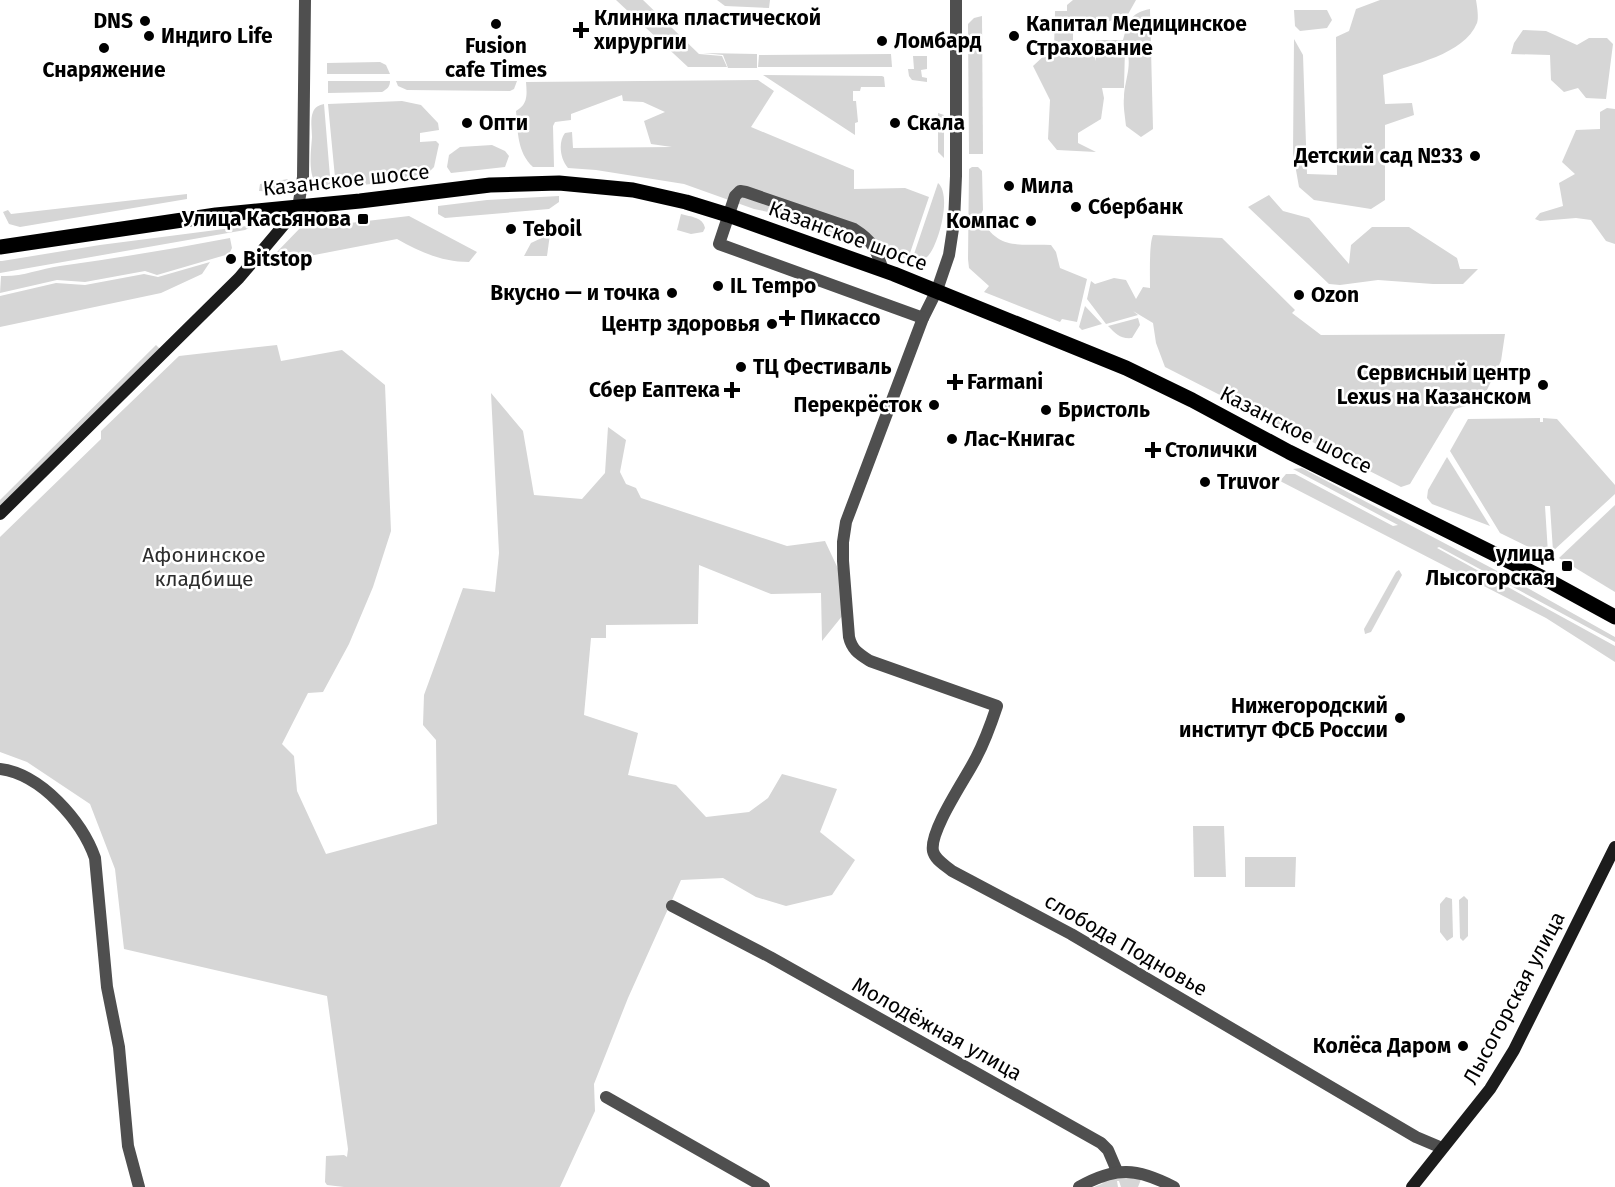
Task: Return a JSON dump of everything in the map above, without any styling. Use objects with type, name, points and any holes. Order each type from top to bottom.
[{"type":"main road","name":"Казанское шоссе","points":[[0,246],[216,215],[298,208],[490,185],[559,183],[633,190],[686,202],[937,290],[1126,368],[1615,617]]},
{"type":"street","points":[[0,514],[239,278],[298,208],[303,177],[305,0]]},
{"type":"street","points":[[883,270],[877,251],[869,239],[854,229],[740,191],[735,196],[719,244],[923,318],[937,290],[949,255],[954,222],[957,176],[956,0]]},
{"type":"street","name":"слобода Подновье","points":[[923,318],[846,522],[843,561],[849,637],[851,646],[856,652],[870,661],[998,706],[975,760],[934,836],[933,850],[940,862],[952,871],[1071,934],[1416,1137],[1442,1148]]},
{"type":"street","points":[[1599,608],[1615,611]]},
{"type":"street","points":[[0,769],[27,777],[66,808],[88,840],[95,858],[107,987],[118,1047],[128,1146],[139,1187]]},
{"type":"street","name":"Лысогорская улица","points":[[1412,1187],[1490,1089],[1514,1050],[1615,847]]},
{"type":"street","name":"Молодёжная улица","points":[[672,906],[770,957],[1101,1143],[1108,1150],[1117,1171]]},
{"type":"street","points":[[606,1097],[764,1187]]},
{"type":"street","points":[[1079,1187],[1117,1171],[1140,1173],[1158,1178],[1174,1187]]},
{"type":"green space","points":[[616,0],[643,0],[699,54],[722,56],[727,67],[688,67]]},
{"type":"green space","points":[[717,0],[770,0],[769,8],[725,6]]},
{"type":"green space","points":[[1073,0],[1136,0],[1127,16],[1083,29],[1073,27],[1073,50],[1054,50],[1055,11],[1067,11],[1067,5]]},
{"type":"green space","points":[[1380,0],[1476,0],[1478,21],[1470,34],[1449,51],[1383,75],[1385,104],[1412,103],[1414,115],[1385,125],[1385,200],[1371,209],[1314,200],[1299,187],[1293,153],[1294,39],[1303,55],[1307,174],[1337,175],[1336,37],[1349,31],[1356,9]]},
{"type":"green space","points":[[1150,9],[1153,129],[1141,137],[1126,126],[1124,91],[1129,59],[1125,48],[1124,88],[1102,88],[1104,98],[1101,119],[1078,133],[1078,143],[1096,152],[1057,150],[1048,139],[1050,100],[1033,66],[1048,52],[1094,54],[1096,61],[1096,40],[1123,40],[1131,19],[1138,13]]},
{"type":"green space","points":[[1294,10],[1327,10],[1332,20],[1327,28],[1300,31],[1295,26]]},
{"type":"green space","points":[[982,16],[983,154],[969,154],[968,24],[974,18]]},
{"type":"green space","points":[[1523,30],[1546,31],[1577,45],[1589,38],[1607,38],[1613,44],[1606,99],[1586,98],[1578,88],[1564,92],[1551,80],[1550,55],[1511,54],[1514,43]]},
{"type":"green space","points":[[703,53],[757,54],[757,68],[728,68],[723,55]]},
{"type":"green space","points":[[891,54],[892,67],[758,67],[759,55]]},
{"type":"green space","points":[[913,56],[927,56],[927,69],[921,70],[922,77],[927,78],[927,82],[912,80],[909,76],[908,69],[914,69]]},
{"type":"green space","points":[[380,62],[386,65],[390,74],[327,74],[327,63]]},
{"type":"green space","points":[[763,75],[882,76],[885,87],[861,87],[860,91],[853,91],[858,122],[855,123],[855,135]]},
{"type":"green space","points":[[758,80],[774,91],[751,127],[854,170],[854,189],[905,188],[929,197],[908,259],[684,184],[596,170],[568,168],[561,150],[561,141],[565,133],[572,132],[573,148],[672,147],[651,144],[644,121],[665,112],[643,102],[623,101],[622,95],[571,114],[571,120],[555,122],[553,126],[554,167],[533,167],[521,148],[516,111],[525,102],[526,82]]},
{"type":"green space","points":[[328,81],[390,81],[388,88],[382,92],[328,93]]},
{"type":"green space","points":[[396,81],[517,81],[514,89],[510,91],[407,90],[398,86]]},
{"type":"green space","points":[[402,101],[421,105],[438,123],[439,130],[420,133],[420,142],[436,141],[439,144],[434,167],[423,178],[336,188],[328,104]]},
{"type":"green space","points":[[324,104],[331,189],[329,191],[321,189],[316,184],[311,170],[312,115],[316,108]]},
{"type":"green space","points":[[1607,108],[1615,109],[1615,244],[1606,241],[1591,220],[1576,218],[1540,221],[1535,219],[1540,213],[1563,206],[1559,183],[1575,174],[1562,162],[1576,130],[1600,129],[1600,112]]},
{"type":"green space","points":[[938,113],[944,115],[944,158],[938,152]]},
{"type":"green space","points":[[492,145],[505,151],[509,156],[505,167],[451,173],[447,167],[449,155],[460,147]]},
{"type":"green space","points":[[978,167],[982,171],[983,210],[980,216],[994,235],[1010,243],[1051,245],[1056,252],[1060,268],[1087,279],[1077,322],[1062,319],[1060,322],[984,292],[989,286],[969,268],[968,259],[969,169]]},
{"type":"green space","points":[[288,179],[281,192],[259,191],[260,184]]},
{"type":"green space","points":[[938,183],[944,198],[940,231],[928,256],[915,262],[912,260]]},
{"type":"green space","points":[[187,194],[187,199],[20,227],[9,224],[3,212],[8,210],[11,214]]},
{"type":"green space","points":[[1269,195],[1283,211],[1309,218],[1349,264],[1351,245],[1372,227],[1409,227],[1457,258],[1460,269],[1478,269],[1463,284],[1378,280],[1340,285],[1329,284],[1248,207]]},
{"type":"green space","points":[[559,196],[559,202],[549,209],[445,218],[438,214],[438,206],[487,200]]},
{"type":"green space","points":[[681,214],[702,222],[705,228],[703,232],[691,234],[677,230]]},
{"type":"green space","points":[[409,216],[477,252],[469,262],[450,260],[423,252],[397,239],[304,257],[273,256],[303,225],[350,223]]},
{"type":"green space","points":[[255,225],[245,230],[0,273],[0,261],[100,245]]},
{"type":"green space","points":[[550,234],[547,256],[524,256],[531,243]]},
{"type":"green space","points":[[1153,235],[1222,238],[1295,310],[1292,313],[1321,335],[1505,334],[1501,361],[1485,394],[1487,400],[1455,409],[1410,484],[1401,487],[1165,367],[1156,343],[1153,323],[1133,311],[1138,315],[1106,324],[1087,299],[1091,281],[1095,284],[1114,278],[1126,280],[1136,299],[1143,287],[1150,288],[1150,252]]},
{"type":"green space","points":[[230,238],[232,248],[229,254],[157,275],[145,271],[85,282],[57,280],[0,293],[1,276]]},
{"type":"green space","points":[[210,262],[202,274],[161,293],[0,327],[0,296],[56,283],[85,285],[144,274],[158,277]]},
{"type":"green space","points":[[1085,306],[1102,324],[1082,330],[1079,327]]},
{"type":"green space","points":[[1138,318],[1140,325],[1132,338],[1121,337],[1108,326]]},
{"type":"green space","points":[[156,345],[160,349],[0,508],[0,500]]},
{"type":"green space","name":"Афонинское кладбище","points":[[277,345],[281,361],[342,350],[385,385],[391,531],[373,587],[349,644],[323,692],[308,693],[282,744],[294,756],[297,791],[326,854],[437,824],[436,740],[423,725],[424,695],[463,588],[495,592],[499,553],[491,393],[523,431],[534,495],[582,499],[605,473],[608,427],[626,440],[620,472],[626,484],[636,488],[641,498],[787,546],[825,541],[841,575],[843,615],[822,641],[821,593],[771,594],[699,565],[698,624],[606,625],[606,638],[591,638],[584,715],[638,733],[628,775],[676,785],[706,817],[749,812],[768,798],[782,774],[837,789],[820,832],[855,860],[832,895],[786,906],[756,897],[723,878],[681,880],[628,998],[594,1084],[595,1111],[560,1187],[344,1187],[327,1185],[325,1182],[326,1156],[344,1155],[347,1157],[348,1149],[327,996],[124,949],[115,869],[90,804],[27,762],[0,752],[0,537],[101,439],[101,431],[179,356]]},
{"type":"green space","points":[[1540,418],[1540,422],[1543,422],[1543,418],[1557,419],[1615,485],[1615,494],[1553,551],[1550,506],[1545,506],[1548,553],[1545,555],[1500,533],[1450,451],[1468,419]]},
{"type":"green space","points":[[1447,457],[1490,526],[1432,504],[1427,498],[1428,490]]},
{"type":"green space","points":[[1302,468],[1501,573],[1615,637],[1615,642],[1439,547],[1437,548],[1615,646],[1615,662],[1546,618],[1280,481],[1286,474],[1295,474],[1393,526],[1398,525],[1293,469]]},
{"type":"green space","points":[[1615,505],[1615,592],[1559,558]]},
{"type":"green space","points":[[1399,570],[1402,575],[1371,632],[1365,634],[1364,629]]},
{"type":"green space","points":[[1193,826],[1224,826],[1226,877],[1194,877]]},
{"type":"green space","points":[[1245,857],[1296,857],[1295,887],[1245,887]]},
{"type":"green space","points":[[1464,896],[1468,900],[1468,936],[1463,941],[1460,938],[1459,900]]},
{"type":"green space","points":[[1446,897],[1452,899],[1453,937],[1447,941],[1440,932],[1440,904]]},
{"type":"green space","points":[[1121,1173],[1142,1177],[1138,1187],[1121,1187],[1117,1181],[1118,1187],[1094,1187],[1104,1183],[1097,1184]]},
{"type":"place","name":"DNS","points":[[145,21]]},
{"type":"place","name":"Fusion cafe Times","points":[[496,24]]},
{"type":"place","name":"Клиника пластической хирургии","points":[[581,30]]},
{"type":"place","name":"Индиго Life","points":[[149,36]]},
{"type":"place","name":"Капитал Медицинское Страхование","points":[[1014,36]]},
{"type":"place","name":"Ломбард","points":[[882,41]]},
{"type":"place","name":"Снаряжение","points":[[104,48]]},
{"type":"place","name":"Опти","points":[[467,123]]},
{"type":"place","name":"Скала","points":[[895,123]]},
{"type":"place","name":"Детский сад №33","points":[[1475,156]]},
{"type":"place","name":"Мила","points":[[1009,186]]},
{"type":"place","name":"Сбербанк","points":[[1076,207]]},
{"type":"place","name":"Улица Касьянова","points":[[363,219]]},
{"type":"place","name":"Компас","points":[[1031,221]]},
{"type":"place","name":"Teboil","points":[[511,229]]},
{"type":"place","name":"Bitstop","points":[[231,259]]},
{"type":"place","name":"IL Tempo","points":[[718,286]]},
{"type":"place","name":"Вкусно — и точка","points":[[672,293]]},
{"type":"place","name":"Ozon","points":[[1299,295]]},
{"type":"place","name":"Пикассо","points":[[787,318]]},
{"type":"place","name":"Центр здоровья","points":[[772,324]]},
{"type":"place","name":"ТЦ Фестиваль","points":[[741,367]]},
{"type":"place","name":"Farmani","points":[[955,382]]},
{"type":"place","name":"Сервисный центр Lexus на Казанском","points":[[1543,385]]},
{"type":"place","name":"Сбер Еаптека","points":[[732,390]]},
{"type":"place","name":"Перекрёсток","points":[[934,405]]},
{"type":"place","name":"Бристоль","points":[[1046,410]]},
{"type":"place","name":"Лас-Книгас","points":[[952,439]]},
{"type":"place","name":"Столички","points":[[1153,450]]},
{"type":"place","name":"Truvor","points":[[1205,482]]},
{"type":"place","name":"улица Лысогорская","points":[[1567,566]]},
{"type":"place","name":"Нижегородский институт ФСБ России","points":[[1400,718]]},
{"type":"place","name":"Колёса Даром","points":[[1463,1046]]}]
